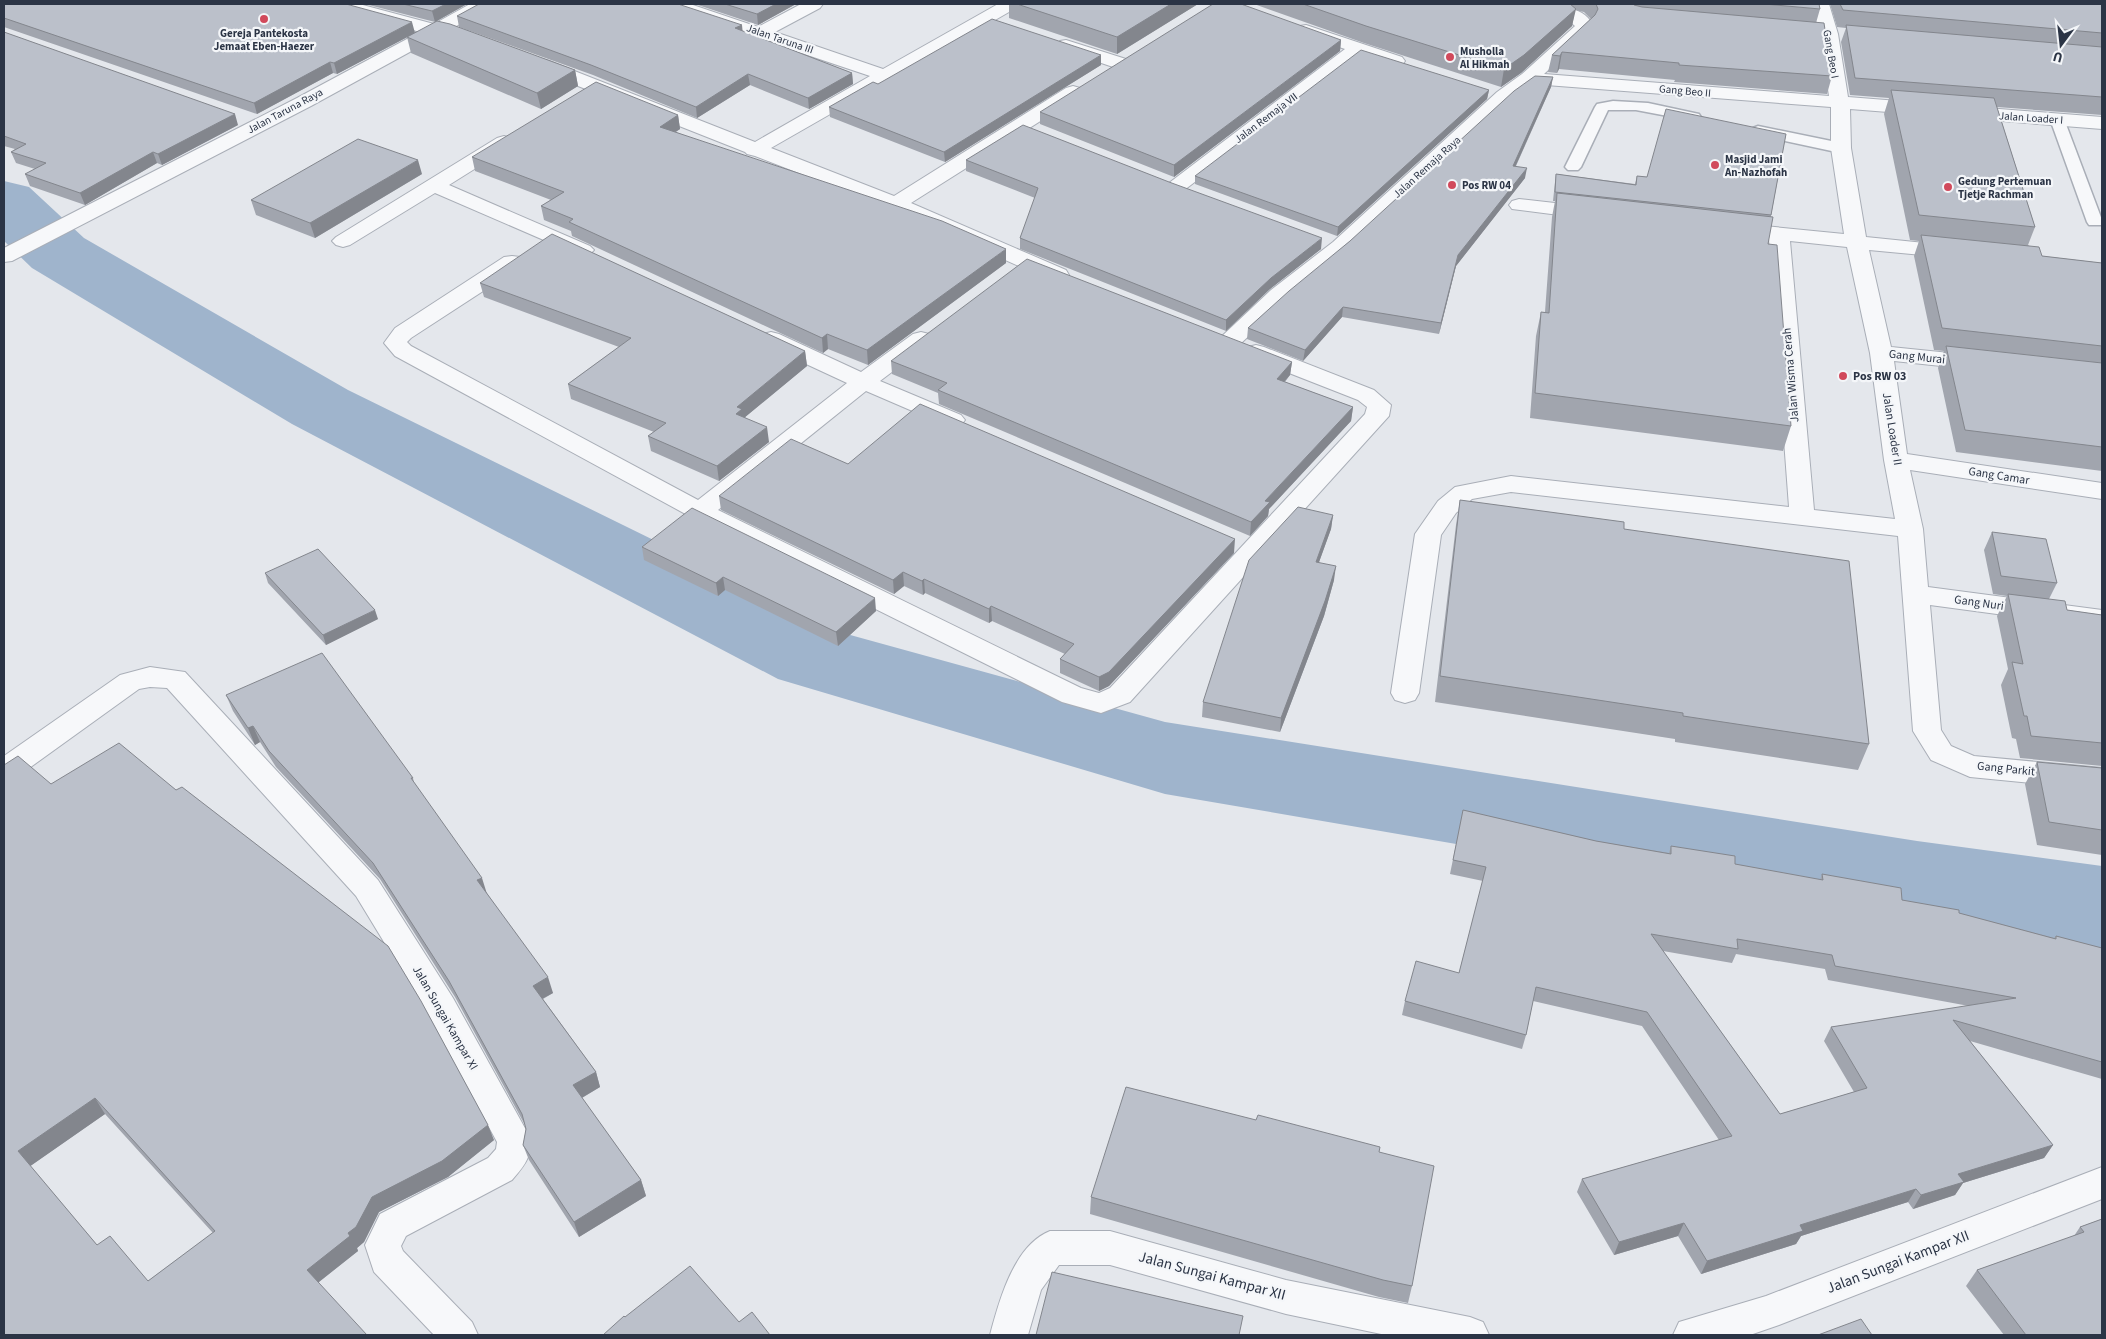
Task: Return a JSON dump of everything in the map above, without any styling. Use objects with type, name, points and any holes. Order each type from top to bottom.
[{"type":"street","points":[[340,4],[476,40]]},
{"type":"street","name":"Jalan Taruna Raya","points":[[4,256],[261,124],[482,4]]},
{"type":"street","name":"Jalan Taruna III","points":[[673,4],[762,32],[887,76]]},
{"type":"street","points":[[762,32],[814,4]]},
{"type":"street","points":[[754,150],[887,76],[1010,4]]},
{"type":"street","name":"Jalan Remaja Raya","points":[[700,511],[1072,695],[1101,703],[1120,695],[1245,546],[1377,416],[1379,405],[1366,395],[1220,338],[1279,295],[1331,242],[1495,93],[1529,78],[1584,27],[1583,22],[1574,16],[1538,4]]},
{"type":"street","name":"Gang Beo I","points":[[1820,4],[1829,34],[1840,104]]},
{"type":"street","points":[[986,18],[1004,24]]},
{"type":"street","points":[[1286,23],[1412,67]]},
{"type":"street","points":[[1810,32],[1848,35]]},
{"type":"street","points":[[1048,39],[1127,58],[1103,74]]},
{"type":"street","name":"Jalan Remaja VII","points":[[1176,186],[1357,49]]},
{"type":"street","points":[[521,57],[588,91],[754,150],[896,204],[1018,268],[1072,280]]},
{"type":"street","name":"Gang Beo II","points":[[1529,78],[1840,104]]},
{"type":"street","points":[[896,204],[1030,128],[1086,84]]},
{"type":"street","name":"Jalan Loader I","points":[[1840,104],[2057,119],[2102,124]]},
{"type":"street","name":"Jalan Loader II","points":[[1840,104],[1841,148],[1856,241],[1881,353],[1896,460],[1910,529],[1927,730],[1941,753]]},
{"type":"street","points":[[240,116],[261,124]]},
{"type":"street","points":[[344,241],[522,131]]},
{"type":"street","points":[[433,185],[603,260]]},
{"type":"street","points":[[1519,205],[1606,215]]},
{"type":"street","points":[[1712,226],[1974,254]]},
{"type":"street","name":"Jalan Wisma Cerah","points":[[1779,234],[1802,516]]},
{"type":"street","points":[[552,236],[403,333],[395,343],[403,351],[700,511],[863,382],[940,325]]},
{"type":"street","points":[[750,328],[863,382],[972,428]]},
{"type":"street","name":"Gang Murai","points":[[1881,353],[1998,365]]},
{"type":"street","name":"Gang Camar","points":[[1896,460],[2102,491]]},
{"type":"street","points":[[1405,693],[1428,534],[1446,507],[1464,493],[1511,484],[1910,529]]},
{"type":"street","name":"Gang Nuri","points":[[1916,594],[2102,619]]},
{"type":"street","name":"Jalan Sungai Kampar XI","points":[[4,771],[130,682],[150,676],[175,679],[367,888],[441,1007],[514,1141],[512,1155],[500,1169],[393,1225],[383,1245],[387,1260],[459,1335]]},
{"type":"street","name":"Gang Parkit","points":[[1941,753],[1970,766],[2102,779]]},
{"type":"street","name":"Jalan Sungai Kampar XII","points":[[1692,1335],[1766,1313],[2102,1183]]},
{"type":"street","name":"Jalan Sungai Kampar XII","points":[[1009,1335],[1025,1282],[1050,1248],[1110,1248],[1286,1297],[1470,1335]]},
{"type":"lane","points":[[1573,167],[1602,107],[1618,104],[1648,108],[1704,120]]},
{"type":"lane","points":[[2057,119],[2095,222]]},
{"type":"lane","points":[[1741,128],[1841,148]]},
{"type":"building","points":[[4,4],[346,4],[412,22],[334,63],[330,62],[254,103],[4,18]]},
{"type":"building","points":[[403,4],[446,4],[432,11]]},
{"type":"building","points":[[479,4],[678,4],[742,25],[735,28],[852,73],[808,98],[748,74],[696,107],[591,65],[457,16]]},
{"type":"building","points":[[725,4],[776,4],[757,14]]},
{"type":"building","points":[[1017,4],[1171,4],[1117,37]]},
{"type":"building","points":[[1213,4],[1241,4],[1341,40],[1174,165],[1040,112]]},
{"type":"building","points":[[1303,4],[1570,4],[1576,9],[1524,55],[1504,69],[1366,26]]},
{"type":"building","points":[[1596,4],[1633,4],[1642,7],[1824,23],[1832,76],[1679,65],[1679,63],[1562,52],[1560,56],[1552,55],[1595,15],[1598,9]]},
{"type":"building","points":[[1764,4],[1819,4],[1820,9]]},
{"type":"building","points":[[1840,4],[2102,4],[2102,33],[1843,10]]},
{"type":"building","points":[[992,19],[1101,55],[944,152],[829,107],[873,82],[878,84]]},
{"type":"building","points":[[437,21],[450,24],[575,70],[537,93],[407,37]]},
{"type":"building","points":[[1846,25],[2102,47],[2102,97],[1855,78]]},
{"type":"building","points":[[4,32],[235,114],[158,154],[153,152],[80,193],[25,174],[46,163],[11,152],[26,144],[4,136]]},
{"type":"building","points":[[1361,50],[1489,90],[1338,227],[1195,176]]},
{"type":"building","points":[[1535,76],[1553,77],[1513,166],[1527,168],[1458,255],[1441,323],[1343,307],[1305,350],[1248,328],[1289,291],[1350,241],[1514,91]]},
{"type":"building","points":[[596,82],[678,115],[660,127],[942,221],[1006,249],[867,350],[827,334],[822,338],[569,222],[573,219],[541,206],[564,192],[472,157]]},
{"type":"building","points":[[1891,90],[1994,98],[2035,227],[1919,215]]},
{"type":"building","points":[[1666,109],[1786,134],[1771,215],[1555,192],[1556,174],[1636,185],[1637,176],[1647,177]]},
{"type":"building","points":[[1023,125],[1169,182],[1322,238],[1271,278],[1226,320],[1020,238],[1038,188],[966,160]]},
{"type":"building","points":[[358,139],[418,160],[310,223],[251,200]]},
{"type":"building","points":[[1557,193],[1773,217],[1768,244],[1777,245],[1791,426],[1535,393],[1541,312],[1549,313]]},
{"type":"building","points":[[552,234],[805,351],[737,407],[742,409],[736,414],[767,427],[717,466],[648,436],[666,423],[568,384],[631,338],[480,283]]},
{"type":"building","points":[[1921,235],[2039,247],[2042,256],[2102,263],[2102,346],[1942,328]]},
{"type":"building","points":[[1027,259],[1292,362],[1277,379],[1353,407],[1265,501],[1270,502],[1251,522],[938,390],[947,383],[891,361]]},
{"type":"building","points":[[1946,346],[2102,363],[2102,447],[1965,430]]},
{"type":"building","points":[[920,404],[1235,539],[1109,672],[1099,677],[1060,659],[1074,644],[991,606],[989,609],[924,579],[922,581],[903,572],[893,580],[719,496],[791,439],[848,464]]},
{"type":"building","points":[[1460,500],[1624,522],[1624,529],[1849,561],[1869,744],[1440,676]]},
{"type":"building","points":[[1298,507],[1333,515],[1316,562],[1336,566],[1325,601],[1281,718],[1203,702],[1249,560]]},
{"type":"building","points":[[692,508],[875,598],[836,632],[723,577],[716,583],[642,547]]},
{"type":"building","points":[[1992,532],[2046,539],[2057,583],[2001,576]]},
{"type":"building","points":[[318,549],[375,610],[323,635],[265,573]]},
{"type":"building","points":[[2008,594],[2065,601],[2067,610],[2102,615],[2102,743],[2031,736],[2027,716],[2024,716],[2012,662],[2023,664]]},
{"type":"building","points":[[322,653],[413,778],[411,778],[482,878],[477,880],[548,977],[533,986],[596,1072],[573,1085],[641,1180],[574,1222],[523,1145],[526,1129],[522,1114],[449,981],[373,863],[269,751],[253,726],[248,728],[226,695]]},
{"type":"building","points":[[119,743],[176,790],[182,787],[388,946],[421,1001],[488,1125],[442,1161],[372,1197],[356,1227],[348,1233],[350,1236],[307,1270],[367,1335],[4,1335],[4,765],[18,756],[51,784]],"holes":[[[95,1098],[215,1231],[148,1281],[110,1236],[97,1245],[18,1151]]]},
{"type":"building","points":[[2037,762],[2102,768],[2102,830],[2049,822]]},
{"type":"building","points":[[1463,810],[1596,841],[1671,854],[1671,846],[1735,856],[1735,864],[1823,880],[1822,874],[1901,888],[1902,900],[1959,910],[1959,913],[2056,939],[2056,936],[2102,948],[2102,1062],[1953,1020],[2053,1145],[1958,1174],[1964,1182],[1921,1195],[1916,1189],[1800,1225],[1803,1231],[1707,1261],[1684,1223],[1619,1242],[1582,1179],[1732,1136],[1647,1012],[1536,987],[1526,1035],[1405,1001],[1416,961],[1459,973],[1486,867],[1453,860]],"holes":[[[1651,934],[1738,949],[1737,939],[1832,955],[1835,966],[2016,998],[1831,1027],[1867,1088],[1780,1114]]]},
{"type":"building","points":[[1126,1087],[1256,1120],[1258,1115],[1380,1147],[1379,1152],[1434,1166],[1412,1286],[1383,1280],[1091,1197]]},
{"type":"building","points":[[2102,1219],[2102,1335],[2026,1335],[1977,1270],[2084,1232],[2080,1227]]},
{"type":"building","points":[[690,1266],[739,1322],[752,1312],[770,1335],[603,1335],[624,1316]]},
{"type":"building","points":[[1052,1272],[1243,1316],[1239,1335],[1036,1335]]},
{"type":"building","points":[[1861,1319],[1872,1335],[1818,1335]]},
{"type":"waterway","points":[[4,202],[58,253],[320,407],[811,656],[1165,758],[1917,882],[2102,908]]},
{"type":"place","name":"Gereja Pantekosta Jemaat Eben-Haezer","points":[[264,19]]},
{"type":"place","name":"Musholla Al Hikmah","points":[[1450,57]]},
{"type":"place","name":"Masjid Jami An-Nazhofah","points":[[1715,165]]},
{"type":"place","name":"Pos RW 04","points":[[1452,185]]},
{"type":"place","name":"Gedung Pertemuan Tjetje Rachman","points":[[1948,187]]},
{"type":"place","name":"Pos RW 03","points":[[1843,376]]}]
